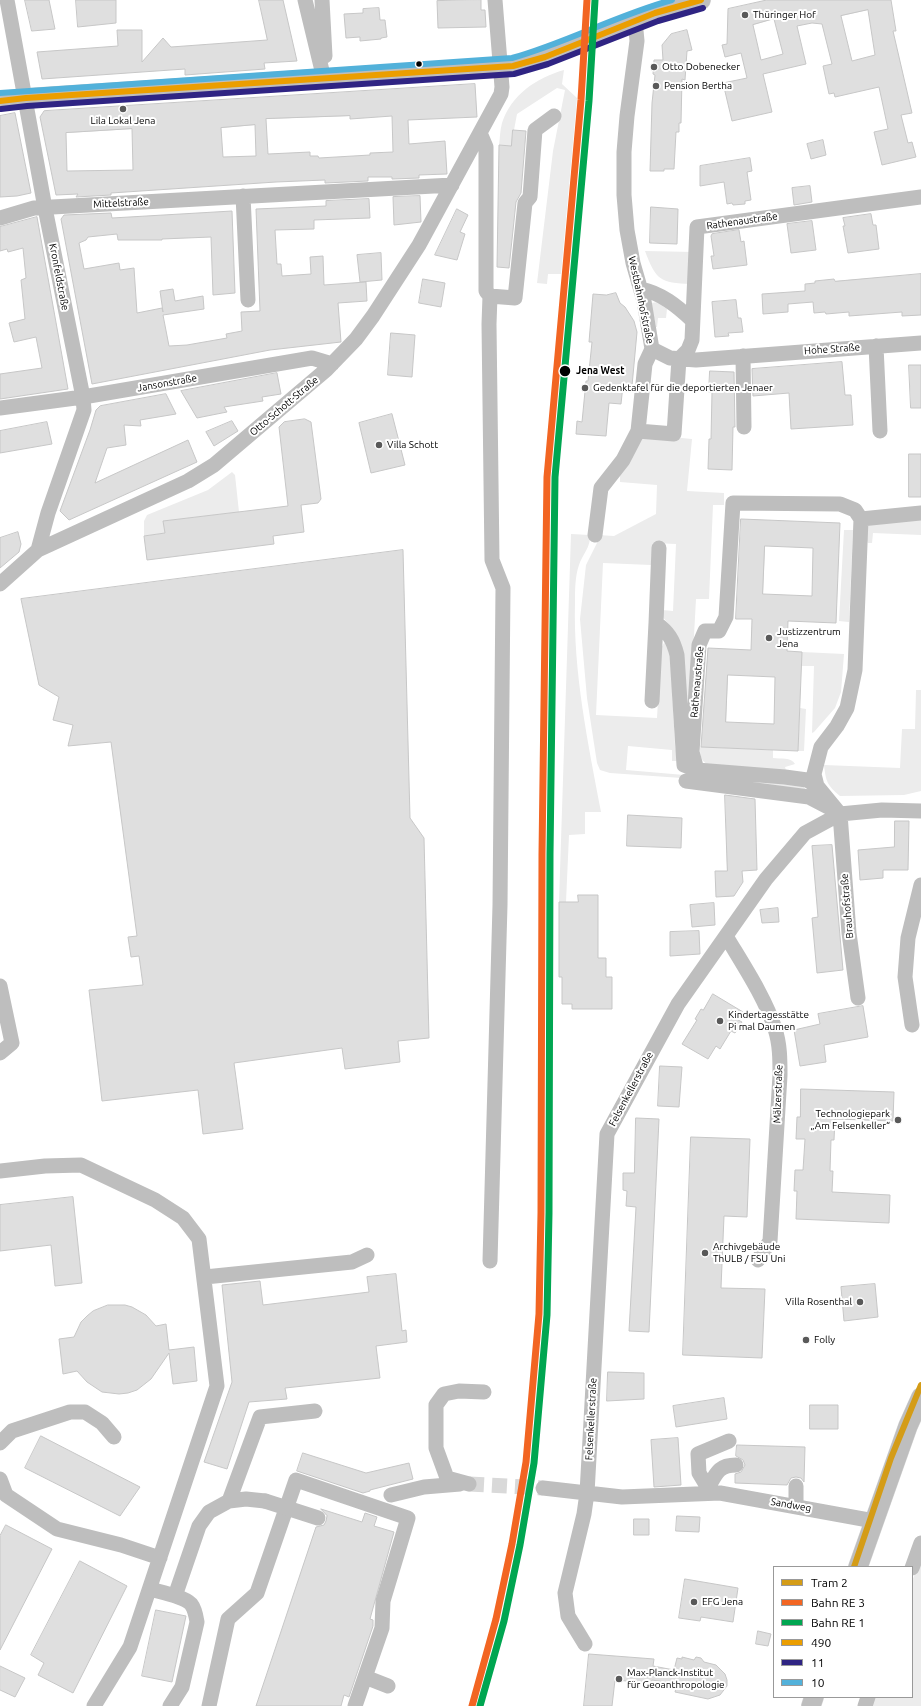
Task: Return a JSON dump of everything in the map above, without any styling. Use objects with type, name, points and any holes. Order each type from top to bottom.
[{"type":"main road","points":[[0,101],[26,98],[501,67],[520,64],[545,57],[655,12],[701,0]]},
{"type":"main road","points":[[858,1566],[908,1426],[921,1397]]},
{"type":"street","name":"Kronfeldstraße","points":[[7,0],[83,397],[84,410],[48,513],[38,550]]},
{"type":"street","points":[[305,0],[324,79]]},
{"type":"street","points":[[322,0],[325,46],[324,79]]},
{"type":"street","name":"Otto-Schott-Straße","points":[[0,584],[38,550],[66,535],[122,512],[182,484],[214,465],[332,364],[356,339],[373,316],[419,245],[501,94],[501,67],[495,0]]},
{"type":"street","name":"Westbahnhofstraße","points":[[635,20],[637,41],[627,116],[624,152],[624,195],[627,230],[632,257],[641,289],[652,349]]},
{"type":"street","points":[[490,296],[515,298],[525,203],[530,198],[535,130],[554,116]]},
{"type":"street","points":[[480,133],[486,147],[486,291],[490,296],[489,324],[492,560],[503,588],[500,905],[490,1261]]},
{"type":"street","name":"Mittelstraße","points":[[0,218],[34,208],[452,185]]},
{"type":"street","points":[[243,196],[248,300]]},
{"type":"street","name":"Rathenaustraße","points":[[680,359],[688,350],[692,340],[697,226],[921,197]]},
{"type":"street","points":[[641,289],[660,295],[672,302],[692,320]]},
{"type":"street","name":"Hohe Straße","points":[[652,349],[661,355],[680,359],[696,360],[921,343]]},
{"type":"street","points":[[876,346],[880,431]]},
{"type":"street","points":[[595,535],[601,488],[623,460],[638,431],[645,364],[652,349]]},
{"type":"street","points":[[742,356],[744,427]]},
{"type":"street","name":"Jansonstraße","points":[[0,408],[83,397],[312,358],[332,364]]},
{"type":"street","points":[[638,431],[674,434],[680,359]]},
{"type":"street","name":"Rathenaustraße","points":[[697,770],[692,752],[699,646],[705,631],[719,631],[726,617],[733,503],[840,504],[855,510],[861,519]]},
{"type":"street","points":[[817,786],[814,774],[821,747],[837,726],[847,708],[852,689],[855,670],[861,519],[921,513]]},
{"type":"street","points":[[652,701],[659,548]]},
{"type":"street","points":[[656,623],[670,635],[674,643],[684,765],[697,770],[807,780],[817,786],[840,814]]},
{"type":"street","points":[[686,781],[809,797],[840,814]]},
{"type":"street","name":"Felsenkellerstraße","points":[[585,1644],[568,1616],[565,1593],[584,1514],[587,1493],[607,1134],[678,1004],[766,879],[805,833],[840,814],[882,810],[921,811]]},
{"type":"street","name":"Brauhofstraße","points":[[840,814],[849,933],[858,998]]},
{"type":"street","points":[[912,1025],[905,977],[908,938],[921,885]]},
{"type":"street","name":"Mälzerstraße","points":[[726,936],[761,997],[775,1029],[779,1052],[780,1076],[770,1241],[758,1260]]},
{"type":"street","points":[[0,986],[12,1043],[0,1053]]},
{"type":"street","points":[[0,1171],[45,1166],[81,1165],[155,1200],[183,1218],[199,1239],[205,1277],[216,1386],[130,1647],[94,1706]]},
{"type":"street","points":[[205,1277],[352,1262],[367,1255]]},
{"type":"street","points":[[391,1495],[424,1487],[469,1484],[447,1478],[436,1448],[436,1404],[444,1394],[459,1391],[484,1392]]},
{"type":"street","points":[[229,1501],[260,1417],[315,1411]]},
{"type":"street","points":[[0,1443],[12,1431],[70,1412],[84,1412],[102,1423],[114,1436]]},
{"type":"street","points":[[709,1490],[699,1473],[698,1454],[729,1441]]},
{"type":"street","points":[[709,1490],[717,1471],[727,1465],[736,1465]]},
{"type":"street","points":[[0,1479],[6,1495],[57,1529],[121,1545],[160,1558]]},
{"type":"street","points":[[209,1706],[228,1619],[257,1593],[296,1480],[408,1518],[383,1601],[382,1628],[355,1706]]},
{"type":"street","points":[[796,1486],[796,1506]]},
{"type":"street","name":"Sandweg","points":[[543,1488],[622,1497],[709,1490],[874,1520]]},
{"type":"street","points":[[175,1596],[199,1526],[209,1512],[229,1501],[246,1499],[265,1501],[318,1518]]},
{"type":"street","points":[[913,1566],[921,1542]]},
{"type":"street","points":[[150,1589],[175,1596],[190,1603],[195,1611],[197,1622],[182,1688],[170,1706]]},
{"type":"street","points":[[365,1677],[388,1686]]},
{"type":"shaded area","points":[[564,70],[562,84],[577,98],[561,274],[548,274],[547,284],[537,283],[553,151],[565,90],[557,88],[517,114],[511,146],[499,145],[500,131],[506,113],[518,96],[534,83],[554,73]]},
{"type":"shaded area","points":[[645,251],[694,252],[691,284],[666,281],[660,278],[652,268]]},
{"type":"shaded area","points":[[658,302],[667,309],[666,318],[658,318],[656,327],[651,303]]},
{"type":"shaded area","points":[[640,434],[692,439],[687,491],[724,493],[724,505],[713,505],[709,599],[696,599],[688,745],[677,635],[662,616],[662,610],[673,611],[676,544],[653,543],[651,565],[603,563],[596,715],[657,718],[661,648],[664,643],[667,643],[670,648],[675,746],[678,761],[672,761],[672,750],[628,746],[626,770],[801,785],[805,788],[806,792],[710,780],[610,773],[600,770],[597,763],[587,698],[580,619],[586,565],[598,541],[598,535],[614,536],[656,514],[657,485],[620,482],[620,469]]},
{"type":"shaded area","points":[[232,472],[235,475],[239,512],[164,521],[165,533],[144,536],[144,521],[147,515],[208,490]]},
{"type":"shaded area","points":[[921,518],[921,535],[873,533],[872,543],[868,543],[866,539],[867,524]]},
{"type":"shaded area","points":[[844,530],[853,530],[849,622],[839,621]]},
{"type":"shaded area","points":[[571,534],[590,535],[589,543],[580,561],[577,574],[575,593],[576,655],[582,707],[601,812],[585,812],[585,834],[569,835],[566,902],[559,902]]},
{"type":"shaded area","points":[[802,652],[844,654],[841,692],[835,708],[812,733],[814,666],[802,666]]},
{"type":"shaded area","points":[[916,690],[921,690],[921,791],[904,795],[840,796],[828,783],[824,765],[900,768],[902,729],[915,729]]},
{"type":"shaded area","points":[[800,708],[806,709],[804,751],[798,751]]},
{"type":"shaded area","points":[[700,747],[773,750],[773,758],[788,759],[795,764],[785,767],[786,770],[710,766],[702,758]]},
{"type":"shaded area","points":[[919,1560],[921,1561],[921,1706],[872,1706],[875,1698],[913,1698],[913,1579]]},
{"type":"building","points":[[25,0],[49,0],[55,29],[32,31]]},
{"type":"building","points":[[76,0],[116,0],[116,23],[78,27]]},
{"type":"building","points":[[259,0],[283,0],[297,61],[264,63],[265,69],[185,75],[185,69],[42,79],[37,52],[118,46],[117,30],[142,30],[142,62],[163,38],[171,47],[267,40]]},
{"type":"building","points":[[481,0],[481,10],[485,10],[486,27],[438,28],[437,1]]},
{"type":"building","points":[[767,0],[891,0],[896,31],[893,31],[912,113],[901,115],[908,143],[912,142],[916,157],[882,165],[874,132],[888,129],[879,87],[835,97],[834,93],[829,94],[823,66],[832,64],[822,24],[812,23],[797,26],[806,64],[763,74],[772,112],[732,121],[723,83],[747,78],[741,53],[725,57],[722,45],[727,44],[728,9]],"holes":[[[868,10],[875,55],[852,61],[841,16]],[[774,19],[783,54],[761,60],[753,25]]]},
{"type":"building","points":[[379,8],[380,20],[385,20],[387,37],[360,41],[360,37],[346,38],[344,14],[363,13],[363,9]]},
{"type":"building","points":[[687,30],[692,50],[687,51],[685,80],[682,79],[681,123],[679,123],[679,132],[676,132],[674,169],[650,171],[652,103],[655,75],[653,74],[654,60],[663,60],[662,45],[671,34]]},
{"type":"building","points":[[475,84],[477,117],[408,120],[409,144],[445,141],[447,174],[419,175],[419,178],[392,179],[392,177],[368,177],[368,181],[325,183],[325,180],[276,182],[111,193],[111,195],[76,197],[78,194],[56,195],[40,117],[44,111]],"holes":[[[350,116],[350,119],[392,116],[393,152],[319,158],[318,156],[310,156],[310,152],[268,154],[266,119]],[[255,125],[256,156],[223,157],[221,128]],[[132,129],[133,170],[67,171],[66,133]]]},
{"type":"building","points":[[15,113],[31,193],[0,197],[0,116]]},
{"type":"building","points":[[513,130],[526,131],[521,193],[516,202],[509,268],[497,267],[499,145],[511,146]]},
{"type":"building","points":[[823,140],[826,155],[811,159],[807,144]]},
{"type":"building","points":[[750,158],[752,171],[747,172],[751,200],[745,201],[745,204],[727,204],[724,182],[700,186],[700,166]]},
{"type":"building","points":[[810,186],[812,202],[794,205],[792,188]]},
{"type":"building","points":[[420,196],[421,222],[394,225],[393,197]]},
{"type":"building","points":[[369,199],[370,218],[314,220],[314,229],[275,230],[277,264],[281,264],[282,276],[311,274],[310,257],[323,256],[324,285],[366,282],[367,301],[338,303],[341,342],[270,350],[92,384],[61,219],[64,215],[111,213],[112,218],[232,211],[235,293],[213,295],[211,237],[162,240],[118,240],[117,234],[88,237],[86,240],[79,243],[84,269],[119,263],[120,270],[134,268],[137,313],[162,308],[163,312],[160,291],[173,289],[175,301],[203,296],[204,309],[163,315],[169,346],[187,345],[227,338],[226,334],[242,331],[241,312],[260,311],[256,209],[326,206],[326,201]]},
{"type":"building","points":[[651,207],[678,209],[677,244],[650,243]]},
{"type":"building","points":[[457,209],[468,215],[460,232],[465,234],[457,260],[435,255]]},
{"type":"building","points":[[871,214],[873,225],[876,225],[879,249],[848,253],[843,218]]},
{"type":"building","points":[[37,217],[68,389],[0,399],[0,374],[42,368],[36,337],[14,342],[9,323],[25,319],[21,280],[26,278],[23,248],[8,252],[7,249],[0,251],[0,227]]},
{"type":"building","points":[[812,221],[816,250],[791,253],[787,224]]},
{"type":"building","points":[[739,230],[741,242],[744,241],[747,265],[713,269],[711,256],[714,256],[712,234]]},
{"type":"building","points":[[381,253],[382,280],[360,282],[357,255]]},
{"type":"building","points":[[921,274],[921,315],[902,316],[902,312],[849,316],[849,312],[826,314],[825,312],[814,313],[813,302],[788,304],[788,312],[763,314],[762,294],[805,291],[805,284],[815,283],[815,281],[834,279],[835,281]]},
{"type":"building","points":[[423,279],[445,283],[441,307],[419,303]]},
{"type":"building","points":[[616,293],[620,303],[625,307],[634,321],[637,332],[632,386],[623,385],[621,404],[609,403],[606,436],[576,434],[577,421],[582,422],[586,381],[588,381],[592,342],[589,342],[593,294],[606,295]]},
{"type":"building","points":[[736,300],[738,318],[741,318],[743,332],[728,333],[729,336],[715,337],[712,302]]},
{"type":"building","points":[[391,333],[415,335],[412,377],[388,375]]},
{"type":"building","points":[[842,362],[845,395],[851,395],[853,425],[791,429],[789,393],[753,396],[752,369]]},
{"type":"building","points":[[909,365],[921,365],[921,408],[911,408]]},
{"type":"building","points":[[710,371],[734,372],[735,427],[733,427],[732,470],[708,469],[709,439],[711,439],[712,392],[709,392]]},
{"type":"building","points":[[277,373],[281,394],[262,397],[263,401],[224,407],[227,412],[197,418],[181,391]]},
{"type":"building","points":[[166,394],[176,414],[140,420],[141,426],[124,425],[126,445],[107,448],[95,483],[188,440],[197,462],[69,520],[60,511],[96,410],[100,406]]},
{"type":"building","name":"Villa Schott","points":[[392,414],[405,465],[371,473],[359,423]]},
{"type":"building","points":[[305,419],[311,422],[321,499],[318,503],[301,505],[304,532],[273,536],[274,544],[147,560],[144,536],[165,533],[163,521],[288,506],[279,427],[284,422]]},
{"type":"building","points":[[232,421],[238,431],[214,446],[206,432]]},
{"type":"building","points":[[47,422],[52,444],[0,453],[0,431]]},
{"type":"building","points":[[909,454],[921,454],[921,497],[909,497]]},
{"type":"building","name":"Justizzentrum Jena","points":[[741,519],[840,523],[836,623],[788,621],[787,651],[802,652],[798,751],[701,747],[708,648],[751,650],[752,619],[736,619]],"holes":[[[765,546],[813,548],[812,596],[763,594]],[[728,675],[775,677],[774,724],[726,722]]]},
{"type":"building","points":[[18,532],[21,544],[19,552],[0,568],[0,538]]},
{"type":"building","points":[[403,550],[410,818],[424,838],[429,1038],[398,1041],[400,1062],[345,1069],[342,1048],[234,1063],[243,1129],[203,1134],[198,1090],[102,1101],[89,990],[143,985],[139,956],[131,957],[128,937],[137,936],[111,742],[68,746],[73,725],[53,720],[59,697],[39,685],[21,599]]},
{"type":"building","points":[[725,795],[755,799],[757,870],[742,871],[743,882],[734,896],[716,897],[715,871],[727,871]]},
{"type":"building","points":[[628,815],[682,818],[681,848],[627,846]]},
{"type":"building","points":[[895,821],[909,821],[908,870],[883,870],[883,878],[860,880],[858,850],[894,847]]},
{"type":"building","points":[[832,845],[843,970],[817,973],[812,918],[818,917],[812,846]]},
{"type":"building","points":[[578,895],[598,895],[598,958],[606,958],[606,977],[612,977],[612,1009],[572,1009],[572,1004],[562,1004],[562,977],[559,977],[559,902],[578,902]]},
{"type":"building","points":[[714,903],[715,925],[692,927],[690,905]]},
{"type":"building","points":[[778,908],[779,922],[762,923],[760,910]]},
{"type":"building","points":[[699,931],[700,954],[670,956],[670,932]]},
{"type":"building","points":[[713,994],[743,1012],[738,1020],[742,1022],[735,1033],[731,1031],[720,1049],[716,1046],[708,1059],[682,1044],[697,1020],[695,1019],[701,1009],[703,1010]]},
{"type":"building","points":[[863,1006],[868,1037],[824,1045],[826,1062],[800,1066],[794,1030],[820,1024],[818,1014]]},
{"type":"building","points":[[660,1066],[682,1067],[679,1107],[658,1106]]},
{"type":"building","points":[[801,1089],[894,1092],[893,1121],[835,1119],[834,1140],[831,1140],[830,1171],[833,1171],[832,1192],[890,1195],[889,1223],[796,1219],[797,1191],[794,1191],[795,1170],[803,1170],[805,1139],[796,1139],[797,1117],[800,1117]]},
{"type":"building","points":[[636,1118],[659,1119],[649,1332],[629,1331],[636,1207],[626,1206],[627,1191],[623,1190],[623,1173],[634,1173]]},
{"type":"building","name":"Archivgebäude ThULB / FSU Uni","points":[[691,1137],[750,1139],[747,1217],[724,1216],[721,1288],[765,1289],[762,1358],[683,1355]]},
{"type":"building","points":[[73,1197],[82,1283],[55,1286],[51,1245],[0,1251],[0,1205]]},
{"type":"building","points":[[396,1274],[402,1331],[406,1330],[407,1342],[376,1346],[380,1378],[285,1388],[287,1399],[249,1402],[227,1469],[204,1462],[232,1382],[222,1285],[260,1281],[263,1305],[369,1292],[367,1277]]},
{"type":"building","name":"Villa Rosenthal","points":[[875,1284],[878,1317],[844,1321],[841,1287]]},
{"type":"building","points":[[108,1305],[125,1305],[132,1307],[146,1315],[156,1326],[166,1324],[169,1350],[194,1347],[197,1381],[173,1384],[169,1353],[151,1379],[137,1390],[128,1393],[119,1394],[102,1392],[87,1382],[77,1371],[63,1374],[59,1339],[74,1337],[81,1322],[87,1316],[93,1311]]},
{"type":"building","points":[[608,1372],[644,1373],[644,1399],[607,1401]]},
{"type":"building","points":[[724,1398],[727,1419],[676,1427],[673,1406]]},
{"type":"building","points":[[810,1405],[838,1405],[838,1429],[810,1429]]},
{"type":"building","points":[[41,1436],[140,1487],[120,1516],[25,1468]]},
{"type":"building","points":[[678,1438],[681,1485],[654,1487],[651,1440]]},
{"type":"building","points":[[737,1445],[805,1447],[804,1482],[801,1478],[796,1477],[791,1478],[787,1485],[735,1483],[735,1474],[741,1472],[745,1465],[743,1460],[736,1456]]},
{"type":"building","points":[[303,1453],[366,1473],[409,1463],[413,1479],[363,1493],[297,1471]]},
{"type":"building","points":[[321,1509],[362,1522],[365,1513],[377,1517],[374,1526],[394,1532],[370,1619],[373,1620],[373,1626],[349,1697],[344,1695],[341,1706],[256,1706],[316,1527],[324,1525],[326,1521],[327,1516]]},
{"type":"building","points":[[677,1516],[700,1517],[699,1532],[676,1531]]},
{"type":"building","points":[[634,1519],[649,1519],[649,1535],[634,1535]]},
{"type":"building","points":[[6,1525],[52,1549],[0,1650],[0,1536]]},
{"type":"building","points":[[80,1561],[127,1586],[73,1693],[38,1675],[44,1663],[31,1655]]},
{"type":"building","points":[[685,1579],[738,1588],[733,1622],[701,1617],[700,1621],[679,1618]]},
{"type":"building","points":[[156,1610],[186,1616],[172,1682],[142,1676]]},
{"type":"building","points":[[758,1631],[771,1634],[768,1646],[756,1644]]},
{"type":"building","name":"Max-Planck-Institut für Geoanthropologie","points":[[589,1654],[654,1659],[653,1666],[674,1670],[677,1658],[682,1659],[682,1657],[694,1660],[696,1657],[701,1658],[704,1662],[716,1665],[725,1674],[727,1686],[720,1695],[708,1699],[675,1692],[677,1684],[652,1680],[651,1683],[615,1680],[612,1706],[584,1706]]},
{"type":"building","points":[[0,1666],[25,1678],[15,1697],[0,1690]]},
{"type":"tunnel","points":[[469,1484],[543,1488]]},
{"type":"tram line","name":"2","points":[[854,1566],[891,1458],[921,1385]]},
{"type":"transit line","points":[[472,1706],[496,1619],[512,1544],[526,1462],[539,1314],[541,1213],[542,854],[547,477],[581,100],[587,0]]},
{"type":"transit line","points":[[480,1706],[504,1621],[520,1545],[534,1463],[547,1315],[549,1213],[550,854],[555,477],[589,101],[595,0]]},
{"type":"transit line","name":"10","points":[[0,93],[512,58],[552,45],[631,13],[672,0]]},
{"type":"transit line","name":"490","points":[[0,101],[26,98],[513,66],[545,57],[655,13],[701,0]]},
{"type":"transit line","name":"11","points":[[1,109],[27,106],[514,74],[548,64],[658,21],[703,8]]},
{"type":"place","name":"Thüringer Hof","points":[[745,15]]},
{"type":"place","name":"Otto Dobenecker","points":[[654,67]]},
{"type":"place","name":"Pension Bertha","points":[[656,86]]},
{"type":"place","name":"Lila Lokal Jena","points":[[123,109]]},
{"type":"place","name":"Jena West","points":[[565,371]]},
{"type":"place","name":"Gedenktafel für die deportierten Jenaer","points":[[585,388]]},
{"type":"place","name":"Villa Schott","points":[[379,445]]},
{"type":"place","name":"Justizzentrum Jena","points":[[769,638]]},
{"type":"place","name":"Kindertagesstätte Pi mal Daumen","points":[[720,1021]]},
{"type":"place","name":"Technologiepark „Am Felsenkeller“","points":[[898,1120]]},
{"type":"place","name":"Archivgebäude ThULB / FSU Uni","points":[[705,1253]]},
{"type":"place","name":"Villa Rosenthal","points":[[860,1302]]},
{"type":"place","name":"Folly","points":[[806,1340]]},
{"type":"place","name":"EFG Jena","points":[[694,1602]]},
{"type":"place","name":"Max-Planck-Institut für Geoanthropologie","points":[[619,1679]]}]
